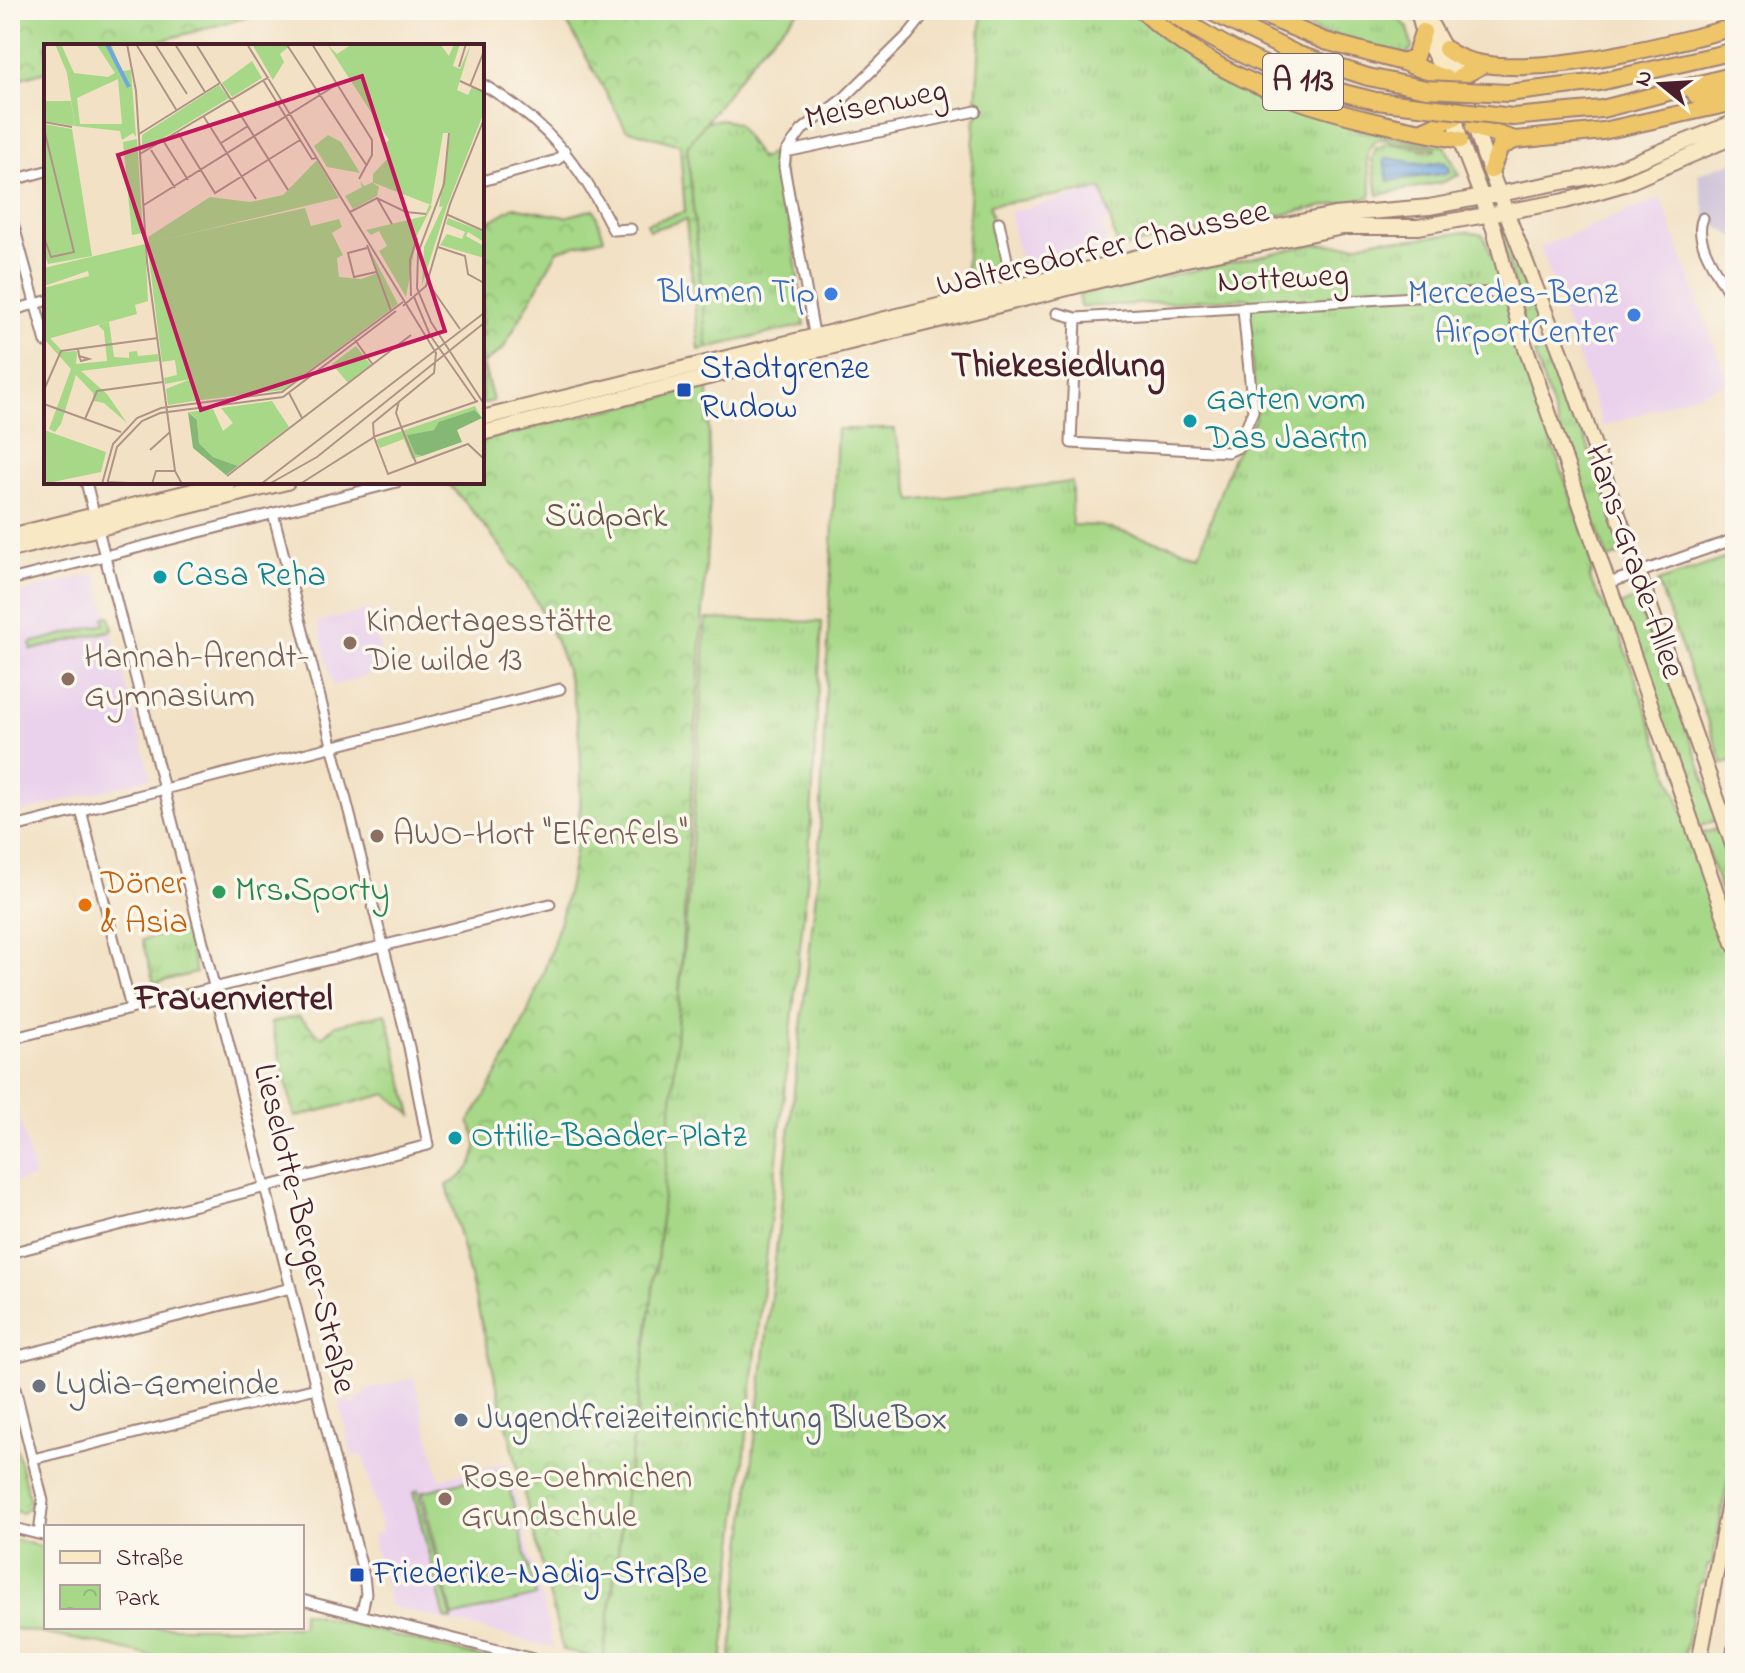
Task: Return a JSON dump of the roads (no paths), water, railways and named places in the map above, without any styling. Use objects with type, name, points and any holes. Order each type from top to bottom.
[{"type":"highway","points":[[1142,10],[1168,35],[1234,76],[1342,117],[1460,140]]},
{"type":"highway","name":"A 113","points":[[1167,10],[1233,51],[1291,79],[1376,101],[1513,117],[1548,115],[1658,97],[1735,75]]},
{"type":"highway","name":"A 113","points":[[1208,10],[1296,54],[1368,77],[1476,93],[1539,90],[1662,69],[1735,51]]},
{"type":"highway","points":[[1252,10],[1325,41],[1403,62],[1457,87],[1481,66]]},
{"type":"highway","points":[[1403,62],[1415,57],[1418,17]]},
{"type":"highway","points":[[1446,49],[1462,60],[1481,66],[1543,64],[1651,49],[1735,27]]},
{"type":"highway","points":[[1662,69],[1676,56],[1735,35]]},
{"type":"highway","points":[[1658,97],[1735,89]]},
{"type":"highway","points":[[1491,170],[1500,147],[1515,140],[1603,131],[1735,102]]},
{"type":"highway","points":[[1416,132],[1428,131],[1455,117]]},
{"type":"highway","points":[[1474,127],[1515,140]]},
{"type":"main road","points":[[1418,17],[1432,26],[1446,49],[1457,87],[1455,117],[1474,127]]},
{"type":"main road","points":[[1418,17],[1457,87]]},
{"type":"main road","name":"Hans-Grade-Allee","points":[[1457,87],[1455,117],[1460,140],[1479,196],[1489,215],[1522,337],[1735,946]]},
{"type":"main road","name":"Hans-Grade-Allee","points":[[1457,87],[1508,212],[1735,851]]},
{"type":"main road","name":"Waltersdorfer Chaussee","points":[[484,432],[816,343],[1334,215],[1429,207],[1604,174],[1735,122]]},
{"type":"main road","name":"Waltersdorfer Chaussee","points":[[1014,293],[1343,227],[1418,227],[1508,212],[1624,184],[1735,136]]},
{"type":"main road","name":"Waltersdorfer Chaussee","points":[[484,418],[816,343]]},
{"type":"main road","points":[[10,550],[222,484]]},
{"type":"main road","points":[[10,536],[97,522],[278,484]]},
{"type":"main road","points":[[1699,1663],[1735,1471]]},
{"type":"main road","points":[[1732,1663],[1735,1649]]},
{"type":"street","points":[[816,343],[784,167],[786,152],[802,130],[845,97],[908,35],[928,10]]},
{"type":"street","points":[[484,85],[509,100],[565,151],[593,188],[613,230],[631,229]]},
{"type":"street","name":"Meisenweg","points":[[786,152],[976,111]]},
{"type":"street","points":[[484,180],[557,160],[565,151]]},
{"type":"street","points":[[10,181],[44,172]]},
{"type":"street","points":[[10,212],[44,335]]},
{"type":"street","points":[[1703,218],[1700,227],[1702,240],[1735,305]]},
{"type":"street","points":[[999,222],[1014,293]]},
{"type":"street","name":"Notteweg","points":[[1058,313],[1076,318],[1512,291]]},
{"type":"street","points":[[10,311],[44,302]]},
{"type":"street","points":[[1076,318],[1071,443],[1233,451],[1253,411],[1243,309]]},
{"type":"street","name":"Lieselotte-Berger-Straße","points":[[87,484],[364,1576],[366,1594],[361,1615]]},
{"type":"street","points":[[10,580],[389,484]]},
{"type":"street","points":[[10,1253],[428,1145],[409,1047],[273,513]]},
{"type":"street","points":[[1609,583],[1735,539]]},
{"type":"street","points":[[10,828],[560,689]]},
{"type":"street","points":[[81,810],[131,1008]]},
{"type":"street","points":[[10,1039],[550,904]]},
{"type":"street","points":[[10,1358],[291,1288]]},
{"type":"street","points":[[10,1368],[44,1505],[42,1535],[10,1527]]},
{"type":"street","points":[[33,1459],[316,1388]]},
{"type":"street","points":[[304,1601],[549,1663]]},
{"type":"water","points":[[1384,160],[1426,164],[1443,161],[1450,168],[1447,173],[1388,181]]},
{"type":"place","name":"Blumen Tip","points":[[831,294]]},
{"type":"place","name":"Mercedes-Benz AirportCenter","points":[[1634,315]]},
{"type":"place","name":"Stadtgrenze Rudow","points":[[684,390]]},
{"type":"place","name":"Garten vom Das Jaartn","points":[[1190,421]]},
{"type":"place","name":"Casa Reha","points":[[160,577]]},
{"type":"place","name":"Kindertagesstätte Die wilde 13","points":[[350,643]]},
{"type":"place","name":"Hannah-Arendt- Gymnasium","points":[[68,679]]},
{"type":"place","name":"AWO-Hort \"Elfenfels\"","points":[[377,836]]},
{"type":"place","name":"Mrs.Sporty","points":[[219,892]]},
{"type":"place","name":"Döner & Asia","points":[[85,905]]},
{"type":"place","name":"Ottilie-Baader-Platz","points":[[455,1138]]},
{"type":"place","name":"Lydia-Gemeinde","points":[[39,1386]]},
{"type":"place","name":"Jugendfreizeiteinrichtung BlueBox","points":[[461,1420]]},
{"type":"place","name":"Rose-Oehmichen Grundschule","points":[[445,1499]]},
{"type":"place","name":"Friederike-Nadig-Straße","points":[[357,1575]]},
{"type":"district","name":"Thiekesiedlung","points":[[1058,367]]},
{"type":"district","name":"Frauenviertel","points":[[234,1000]]},
{"type":"park label","name":"Südpark","points":[[606,518]]}]
